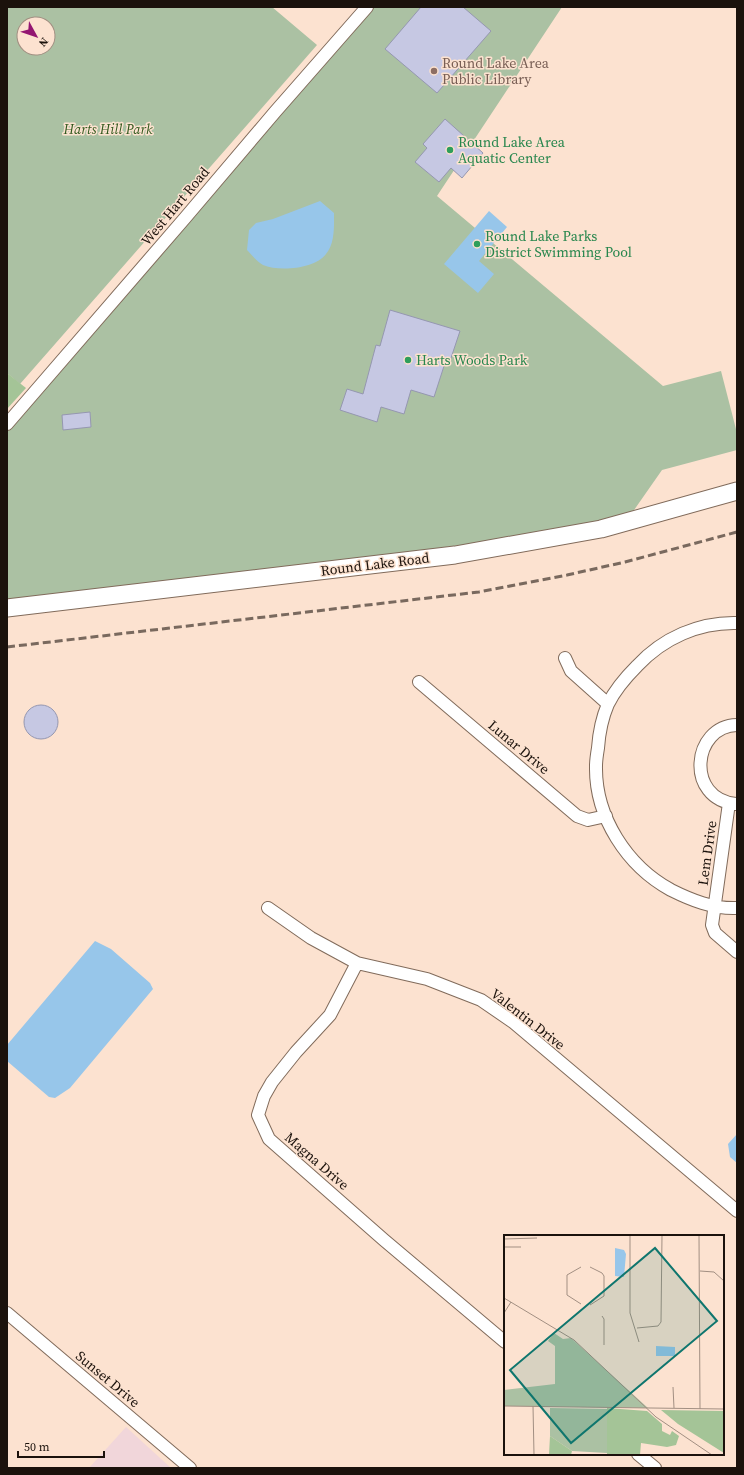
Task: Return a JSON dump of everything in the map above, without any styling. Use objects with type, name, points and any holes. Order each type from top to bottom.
[{"type":"main road","name":"Round Lake Road","points":[[7,608],[455,554],[601,529],[737,491]]},
{"type":"street","name":"West Hart Road","points":[[7,424],[367,7]]},
{"type":"street","points":[[737,623],[723,623],[693,629],[670,639],[647,655],[624,680],[608,704],[599,733],[596,767],[599,797],[609,827],[630,857],[657,882],[690,900],[715,906],[737,908]]},
{"type":"street","points":[[565,658],[571,671],[608,704]]},
{"type":"street","name":"Lunar Drive","points":[[419,682],[577,816],[588,820],[606,816]]},
{"type":"street","name":"Lem Drive","points":[[737,725],[721,729],[710,738],[703,749],[700,762],[701,776],[707,788],[717,798],[733,803],[712,924],[715,933],[737,952]]},
{"type":"street","name":"Valentin Drive","points":[[268,908],[311,938],[358,963],[427,979],[481,1000],[513,1022],[737,1212]]},
{"type":"street","name":"Magna Drive","points":[[358,963],[330,1015],[296,1052],[272,1082],[264,1096],[258,1115],[269,1139],[384,1240],[504,1341]]},
{"type":"street","name":"Sunset Drive","points":[[7,1313],[190,1468]]},
{"type":"street","points":[[639,1455],[655,1468]]},
{"type":"shaded area","points":[[126,1427],[171,1468],[89,1468]]},
{"type":"green space","name":"Harts Hill Park","points":[[7,7],[272,7],[317,45],[20,384],[7,373]]},
{"type":"green space","name":"Harts Woods Park","points":[[367,7],[562,7],[437,196],[663,386],[721,371],[737,433],[737,450],[662,470],[625,523],[7,606],[7,421]]},
{"type":"green space","points":[[7,373],[26,388],[7,409]]},
{"type":"water","points":[[320,201],[334,213],[331,245],[329,250],[321,259],[314,263],[296,268],[278,268],[263,265],[247,250],[249,230],[256,223],[273,219]]},
{"type":"water","name":"Round Lake Parks District Swimming Pool","points":[[489,211],[507,227],[479,261],[494,274],[478,293],[444,264]]},
{"type":"water","points":[[95,941],[111,949],[150,983],[153,989],[70,1088],[55,1098],[49,1097],[7,1061],[7,1045]]},
{"type":"water","points":[[737,1134],[737,1163],[730,1157],[728,1144]]},
{"type":"building","name":"Round Lake Area Public Library","points":[[421,7],[463,7],[491,31],[437,93],[385,49]]},
{"type":"building","points":[[445,119],[483,153],[462,178],[451,168],[439,182],[415,162],[427,148],[423,144]]},
{"type":"building","points":[[390,310],[460,331],[449,364],[445,363],[434,397],[411,390],[404,414],[381,407],[377,422],[340,410],[347,389],[363,394],[376,345],[380,346]]},
{"type":"building","points":[[90,412],[91,427],[63,430],[62,415]]},
{"type":"building","points":[[41,705],[53,710],[58,722],[53,734],[41,739],[29,734],[24,722],[29,710]]},
{"type":"railway","points":[[7,647],[479,592],[625,562],[737,532]]},
{"type":"place","name":"Round Lake Area Public Library","points":[[434,71]]},
{"type":"place","name":"Round Lake Area Aquatic Center","points":[[450,150]]},
{"type":"place","name":"Round Lake Parks District Swimming Pool","points":[[477,244]]},
{"type":"place","name":"Harts Woods Park","points":[[408,360]]}]
